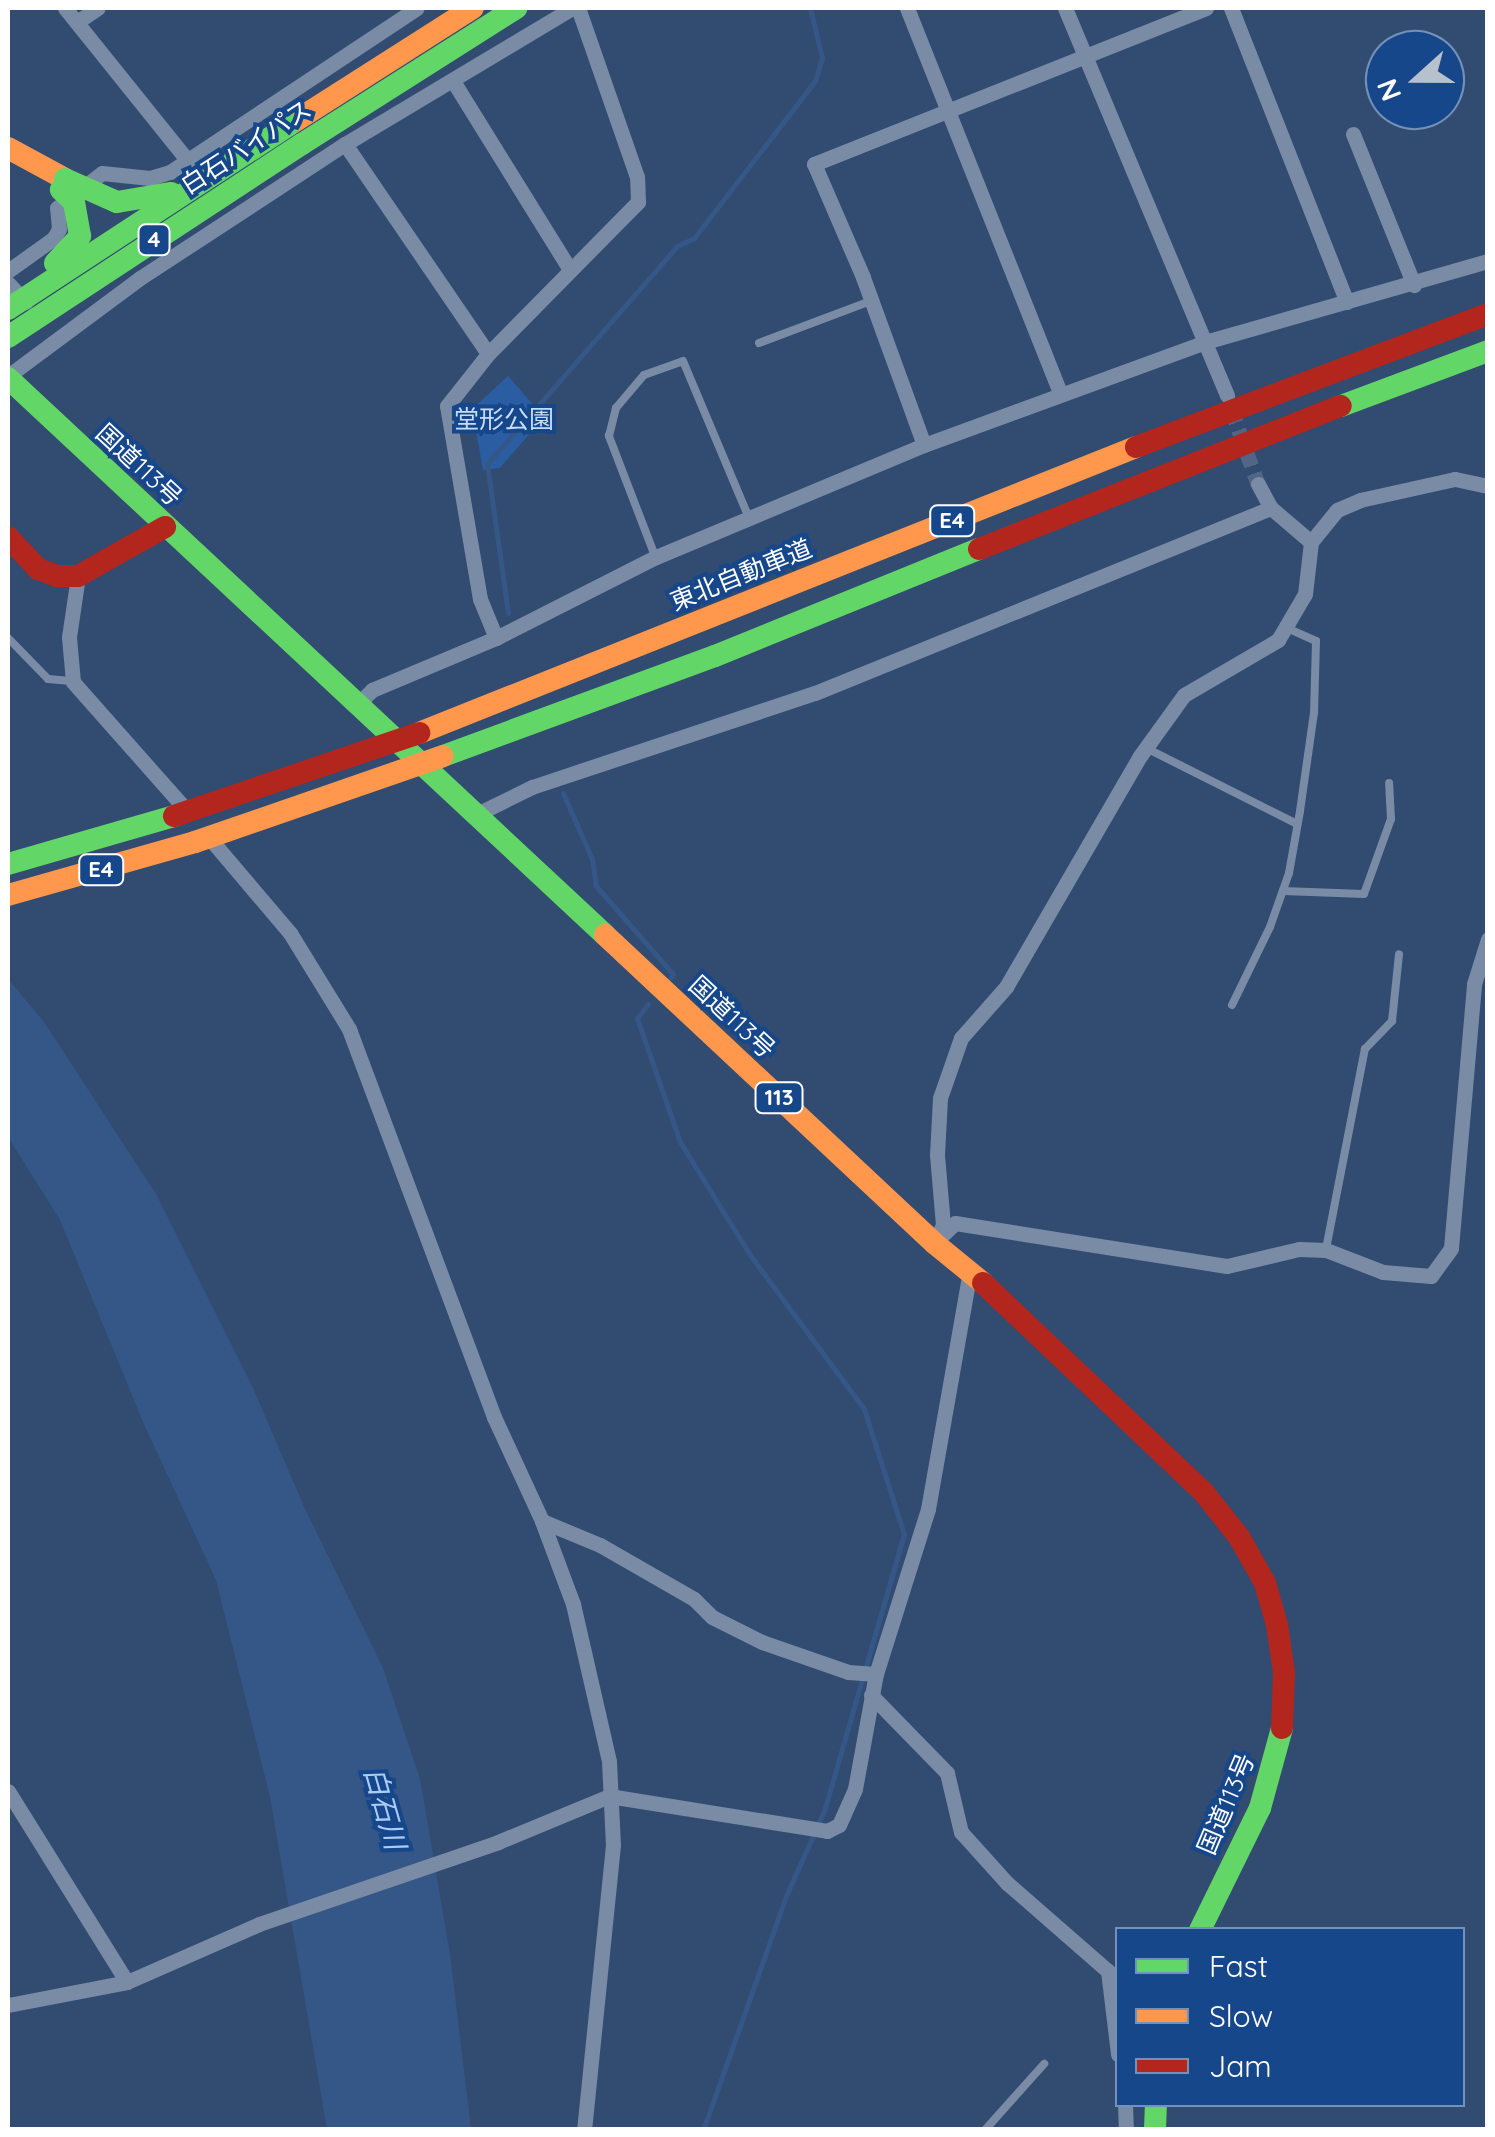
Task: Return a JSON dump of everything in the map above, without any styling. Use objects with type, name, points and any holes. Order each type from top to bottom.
[{"type":"highway","name":"白石バイパス","points":[[8,337],[124,260],[472,8]]},
{"type":"highway","name":"白石バイパス","points":[[8,309],[198,183],[295,134],[516,8]]},
{"type":"highway","points":[[8,148],[63,184],[116,202],[155,199],[198,183]]},
{"type":"highway","points":[[8,296],[63,257],[80,236],[74,202],[63,184]]},
{"type":"highway","points":[[8,354],[51,326],[124,260]]},
{"type":"highway","name":"東北自動車道","points":[[8,864],[174,816],[418,733],[1134,447],[1488,314]]},
{"type":"highway","name":"E4","points":[[8,895],[194,842],[716,656],[1223,450],[1488,352]]},
{"type":"highway","name":"国道113号","points":[[8,377],[356,706],[934,1242],[970,1270],[1205,1494],[1240,1537],[1265,1583],[1277,1626],[1284,1674],[1283,1724],[1275,1766],[1260,1808],[1201,1927]]},
{"type":"highway","points":[[8,537],[38,569],[56,576],[78,576],[165,527]]},
{"type":"street","points":[[65,8],[188,160]]},
{"type":"street","points":[[77,22],[98,8]]},
{"type":"street","points":[[8,270],[54,238],[59,229],[57,208],[102,173],[150,178],[188,160],[417,8]]},
{"type":"street","points":[[8,377],[140,278],[345,144],[575,8],[637,178],[638,202],[488,354],[447,406],[480,600],[496,638]]},
{"type":"street","points":[[906,8],[1060,393]]},
{"type":"street","points":[[1064,8],[1227,396]]},
{"type":"street","points":[[924,444],[814,164],[1206,8]]},
{"type":"street","points":[[1231,8],[1347,302]]},
{"type":"street","points":[[452,81],[569,268]]},
{"type":"street","points":[[1353,134],[1414,284]]},
{"type":"street","points":[[345,144],[488,354]]},
{"type":"street","points":[[356,706],[372,690],[496,638],[656,557],[924,444],[1205,342],[1488,260]]},
{"type":"street","points":[[8,283],[60,337]]},
{"type":"street","points":[[934,1242],[943,1225],[937,1155],[940,1098],[961,1038],[1006,988],[1146,748],[1184,696],[1278,640],[1305,594],[1311,542],[1337,510],[1360,500],[1455,479],[1488,486]]},
{"type":"street","points":[[1258,484],[1271,508],[1311,542]]},
{"type":"street","points":[[476,815],[532,787],[815,693],[1271,508]]},
{"type":"street","points":[[78,576],[69,637],[73,682],[290,933],[349,1029],[494,1417],[542,1521],[577,1622],[604,1734],[614,1845],[584,2130]]},
{"type":"street","points":[[934,1242],[955,1223],[1226,1266],[1298,1248],[1326,1250],[1382,1272],[1432,1276],[1451,1248],[1474,984],[1488,939]]},
{"type":"street","points":[[970,1270],[928,1509],[864,1674],[871,1695],[946,1773],[961,1832],[1007,1883],[1108,1971],[1115,2029]]},
{"type":"street","points":[[542,1521],[600,1545],[669,1584],[712,1617],[746,1634],[864,1674]]},
{"type":"street","points":[[8,2004],[127,1982],[259,1924],[481,1847],[609,1796],[827,1830],[839,1825],[855,1789],[871,1695]]},
{"type":"street","points":[[8,1791],[127,1982]]},
{"type":"lane","points":[[759,343],[871,301]]},
{"type":"lane","points":[[656,557],[609,436],[616,408],[644,374],[683,362],[748,516]]},
{"type":"lane","points":[[1232,1006],[1270,927],[1282,891],[1298,824],[1314,713],[1316,641],[1286,627]]},
{"type":"lane","points":[[8,638],[48,679],[73,682]]},
{"type":"lane","points":[[1146,748],[1298,824]]},
{"type":"lane","points":[[1282,891],[1364,894],[1391,819],[1388,783]]},
{"type":"lane","points":[[1326,1250],[1365,1048],[1392,1021],[1399,954]]},
{"type":"lane","points":[[985,2130],[1044,2064]]},
{"type":"green space","name":"堂形公園","points":[[508,376],[544,417],[500,468],[483,470],[472,409]]},
{"type":"water","name":"白石川","points":[[8,979],[44,1022],[156,1194],[253,1388],[305,1509],[383,1668],[420,1779],[450,1954],[471,2129],[327,2129],[270,1797],[216,1580],[143,1422],[60,1220],[8,1137]]},
{"type":"waterway","points":[[508,613],[487,464],[677,246],[694,238],[815,81],[822,58],[810,8]]},
{"type":"waterway","points":[[563,793],[592,859],[596,886],[673,974],[671,977]]},
{"type":"waterway","points":[[648,1004],[637,1018],[680,1142],[750,1255],[864,1409],[904,1534],[824,1811],[786,1896],[703,2130]]},
{"type":"tunnel","points":[[1231,408],[1258,484]]},
{"type":"traffic: fast","points":[[302,144],[516,8]]},
{"type":"traffic: fast","points":[[8,309],[289,125]]},
{"type":"traffic: fast","points":[[8,337],[302,144]]},
{"type":"traffic: fast","points":[[65,179],[117,202],[171,193]]},
{"type":"traffic: fast","points":[[55,263],[80,236],[74,202],[61,190]]},
{"type":"traffic: fast","points":[[1341,406],[1488,351]]},
{"type":"traffic: fast","points":[[8,378],[605,935]]},
{"type":"traffic: fast","points":[[443,756],[715,656],[979,549]]},
{"type":"traffic: fast","points":[[8,864],[174,816]]},
{"type":"traffic: fast","points":[[1201,1927],[1260,1808],[1282,1728]]},
{"type":"traffic: fast","points":[[1155,2130],[1156,2107]]},
{"type":"traffic: slow","points":[[289,125],[473,8]]},
{"type":"traffic: slow","points":[[8,148],[65,179]]},
{"type":"traffic: slow","points":[[419,733],[1136,447]]},
{"type":"traffic: slow","points":[[195,842],[443,756]]},
{"type":"traffic: slow","points":[[8,895],[195,842]]},
{"type":"traffic: slow","points":[[605,935],[934,1243],[983,1283]]},
{"type":"traffic: jam","points":[[1136,447],[1488,314]]},
{"type":"traffic: jam","points":[[979,549],[1341,406]]},
{"type":"traffic: jam","points":[[8,537],[38,569],[57,576],[78,576],[165,527]]},
{"type":"traffic: jam","points":[[174,816],[419,733]]},
{"type":"traffic: jam","points":[[983,1283],[1205,1494],[1239,1537],[1265,1583],[1277,1625],[1284,1673],[1282,1728]]}]
